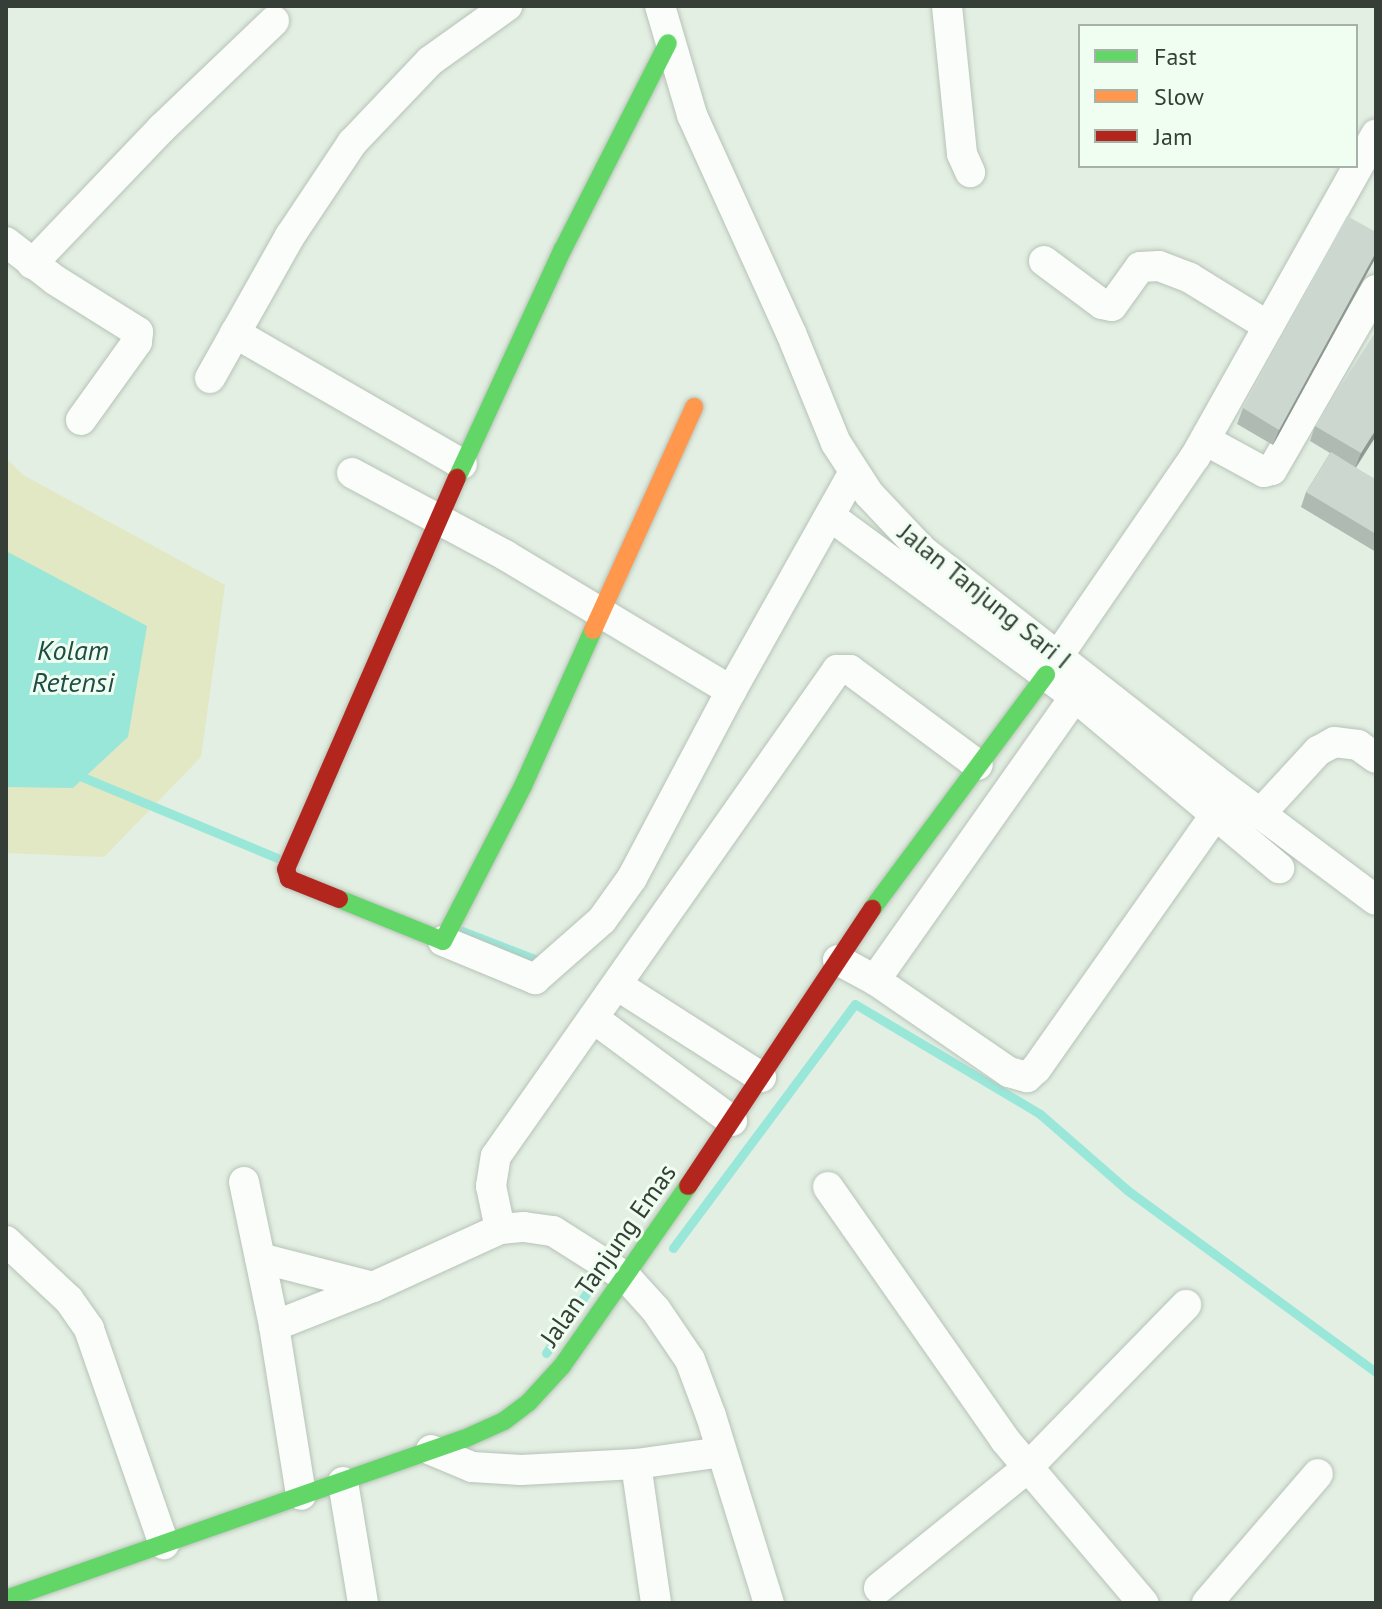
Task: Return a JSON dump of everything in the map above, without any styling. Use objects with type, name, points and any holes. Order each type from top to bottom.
[{"type":"street","points":[[210,378],[290,236],[352,143],[430,61],[507,6]]},
{"type":"street","name":"Jalan Tanjung Sari I","points":[[660,6],[668,43],[692,115],[791,333],[836,443],[853,474],[922,550],[1052,665]]},
{"type":"street","points":[[947,6],[962,154],[970,172]]},
{"type":"street","points":[[32,264],[162,128],[274,21]]},
{"type":"street","points":[[668,43],[563,249],[462,464],[286,869],[292,881],[449,929],[531,978],[554,965],[618,901],[853,474]]},
{"type":"street","points":[[1358,166],[1376,134]]},
{"type":"street","points":[[1052,665],[1205,440],[1357,168]]},
{"type":"street","points":[[6,242],[32,264],[138,332],[137,342],[81,420]]},
{"type":"street","points":[[1044,261],[1102,304],[1112,306],[1140,267],[1159,266],[1190,278],[1268,326]]},
{"type":"street","points":[[1205,440],[1264,472],[1272,470],[1376,290]]},
{"type":"street","points":[[235,333],[462,464]]},
{"type":"street","points":[[449,929],[523,786],[694,407]]},
{"type":"street","points":[[352,473],[505,555],[731,691]]},
{"type":"street","points":[[830,516],[1052,665],[1080,687],[1215,815],[1279,868]]},
{"type":"street","name":"Jalan Tanjung Emas","points":[[6,1599],[484,1431],[529,1402],[553,1378],[627,1278],[838,960],[1052,665]]},
{"type":"street","points":[[500,1229],[491,1186],[496,1156],[837,670],[850,670],[978,765]]},
{"type":"street","points":[[875,980],[1080,687]]},
{"type":"street","name":"Jalan Tanjung Sari I","points":[[1080,687],[1376,900]]},
{"type":"street","points":[[1260,814],[1318,751],[1334,742],[1358,745],[1376,758]]},
{"type":"street","points":[[838,960],[875,980],[1009,1072],[1027,1077],[1036,1069],[1215,815]]},
{"type":"street","points":[[604,1003],[757,1082]]},
{"type":"street","points":[[604,1003],[735,1115]]},
{"type":"street","points":[[244,1182],[274,1326],[301,1495]]},
{"type":"street","points":[[828,1187],[1027,1468],[1143,1603]]},
{"type":"street","points":[[274,1326],[373,1287],[500,1229],[553,1231],[627,1278],[671,1329],[690,1360],[769,1603]]},
{"type":"street","points":[[6,1241],[69,1300],[89,1329],[164,1544]]},
{"type":"street","points":[[260,1258],[373,1287]]},
{"type":"street","points":[[879,1588],[1027,1468],[1186,1305]]},
{"type":"street","points":[[431,1450],[460,1464],[544,1470],[636,1464],[721,1452]]},
{"type":"street","points":[[636,1464],[656,1603]]},
{"type":"street","points":[[1207,1603],[1318,1474]]},
{"type":"street","points":[[343,1482],[363,1603]]},
{"type":"green space","points":[[6,458],[23,475],[225,585],[201,757],[104,857],[6,853]]},
{"type":"water","name":"Kolam Retensi","points":[[6,551],[147,626],[128,737],[73,788],[6,787]]},
{"type":"building","points":[[1347,216],[1376,232],[1376,252],[1279,430],[1243,408]]},
{"type":"building","points":[[1376,331],[1376,429],[1361,453],[1315,426]]},
{"type":"building","points":[[1331,452],[1376,480],[1376,534],[1306,492]]},
{"type":"waterway","points":[[73,773],[277,858]]},
{"type":"waterway","points":[[462,931],[545,963]]},
{"type":"waterway","points":[[673,1248],[855,1004],[1040,1114],[1127,1190],[1376,1372]]},
{"type":"waterway","points":[[546,1353],[596,1279]]},
{"type":"traffic: fast","points":[[457,478],[563,249],[668,43]]},
{"type":"traffic: fast","points":[[339,899],[443,941],[523,786],[593,630]]},
{"type":"traffic: fast","points":[[872,909],[1046,675]]},
{"type":"traffic: fast","points":[[6,1599],[464,1439],[504,1421],[529,1402],[562,1366],[688,1186]]},
{"type":"traffic: slow","points":[[593,630],[694,407]]},
{"type":"traffic: jam","points":[[339,899],[289,879],[286,869],[457,478]]},
{"type":"traffic: jam","points":[[688,1186],[872,909]]}]
